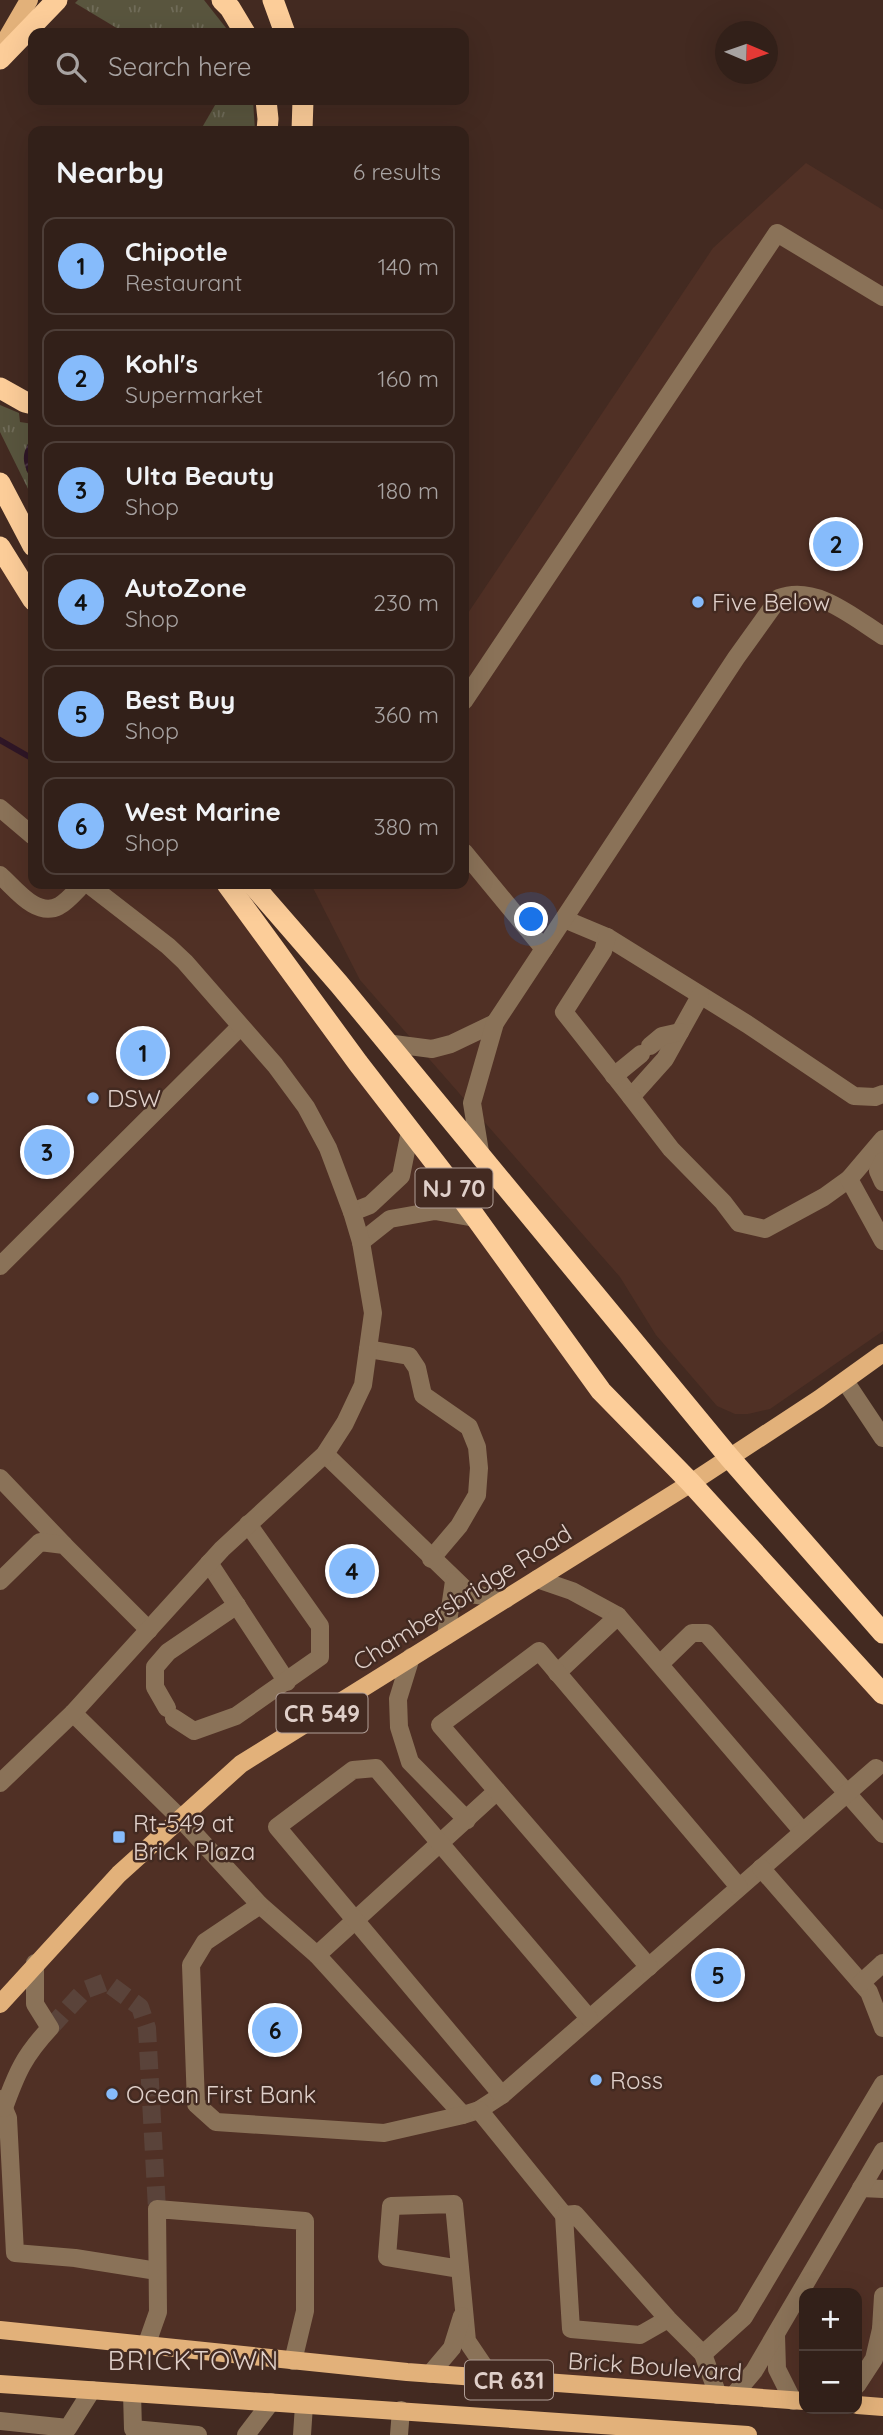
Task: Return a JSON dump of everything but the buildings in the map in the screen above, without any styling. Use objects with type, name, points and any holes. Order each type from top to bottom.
[{"type":"highway","points":[[30,28],[57,0]]},
{"type":"highway","points":[[222,0],[242,28]]},
{"type":"highway","points":[[273,0],[283,28]]},
{"type":"highway","points":[[0,59],[28,30]]},
{"type":"highway","points":[[267,105],[267,126]]},
{"type":"highway","points":[[302,126],[303,105]]},
{"type":"highway","points":[[0,388],[28,403]]},
{"type":"highway","points":[[0,483],[28,536]]},
{"type":"highway","points":[[0,547],[28,592]]},
{"type":"highway","name":"NJ 70","points":[[231,889],[601,1391],[691,1483],[883,1695]]},
{"type":"highway","name":"NJ 70","points":[[256,889],[729,1457],[883,1633]]},
{"type":"main road","points":[[0,50],[29,0]]},
{"type":"main road","name":"Chambersbridge Road","points":[[0,2004],[119,1874],[241,1764],[691,1483],[819,1399],[883,1353]]},
{"type":"main road","name":"Chambersbridge Road","points":[[819,1399],[883,1366]]},
{"type":"main road","name":"Brick Boulevard","points":[[0,2330],[430,2374],[799,2401]]},
{"type":"main road","name":"CR 631","points":[[2,2384],[401,2410],[581,2429],[748,2435]]},
{"type":"main road","points":[[862,2405],[883,2407]]},
{"type":"lane","points":[[469,694],[776,233],[883,297]]},
{"type":"lane","points":[[481,1158],[472,1104],[495,1023],[736,658],[779,598],[788,595],[815,598],[835,605],[883,636]]},
{"type":"lane","points":[[0,808],[28,832]]},
{"type":"lane","points":[[469,858],[544,949]]},
{"type":"lane","points":[[0,875],[34,906],[47,909],[59,906],[80,889]]},
{"type":"lane","points":[[0,1783],[73,1713],[209,1563],[325,1454],[345,1423],[363,1385],[373,1313],[361,1242],[352,1212],[328,1148],[306,1107],[275,1065],[168,946],[93,889]]},
{"type":"lane","points":[[564,919],[607,937],[747,1024],[854,1096],[876,1097],[883,1094]]},
{"type":"lane","points":[[607,937],[603,951],[565,1012],[671,1149],[723,1202],[739,1223],[765,1229],[824,1197],[849,1179],[883,1139]]},
{"type":"lane","points":[[631,1097],[665,1059],[700,996]]},
{"type":"lane","points":[[386,1043],[432,1049],[451,1044],[495,1023]]},
{"type":"lane","points":[[0,1266],[240,1027]]},
{"type":"lane","points":[[614,1076],[662,1036],[680,1032]]},
{"type":"lane","points":[[352,1212],[370,1205],[401,1176],[410,1131]]},
{"type":"lane","points":[[883,1161],[878,1171],[883,1182]]},
{"type":"lane","points":[[849,1179],[883,1241]]},
{"type":"lane","points":[[361,1242],[390,1219],[435,1210],[475,1217]]},
{"type":"lane","points":[[368,1349],[409,1356],[417,1368],[423,1395],[469,1427],[477,1447],[477,1495],[459,1526],[432,1559]]},
{"type":"lane","points":[[847,1384],[881,1430]]},
{"type":"lane","points":[[325,1454],[470,1594],[506,1599]]},
{"type":"lane","points":[[0,1478],[149,1630]]},
{"type":"lane","points":[[237,1605],[168,1652],[155,1667],[155,1687],[171,1713],[194,1731],[236,1716],[320,1657],[320,1626],[248,1524]]},
{"type":"lane","points":[[0,1581],[40,1542],[64,1545]]},
{"type":"lane","points":[[209,1563],[287,1682]]},
{"type":"lane","points":[[537,1579],[572,1591],[618,1616],[803,1832]]},
{"type":"lane","points":[[446,1636],[454,1581]]},
{"type":"lane","points":[[557,1673],[618,1616]]},
{"type":"lane","points":[[660,1664],[692,1633],[706,1633],[883,1833]]},
{"type":"lane","points":[[649,1967],[440,1725],[538,1651],[739,1887]]},
{"type":"lane","points":[[411,1657],[398,1699],[399,1727],[410,1762],[467,1821]]},
{"type":"lane","points":[[73,1713],[180,1818],[260,1905],[317,1955],[471,2112],[564,2215],[571,2329],[640,2335],[668,2319]]},
{"type":"lane","points":[[260,1905],[205,1942],[191,1965],[196,2104],[216,2122],[384,2133],[471,2112],[502,2095],[881,1763]]},
{"type":"lane","points":[[502,2095],[277,1827],[353,1770],[376,1768],[589,2018]]},
{"type":"lane","points":[[317,1955],[497,1791]]},
{"type":"lane","points":[[761,1868],[869,1992],[883,2028]]},
{"type":"lane","points":[[861,1983],[883,1963]]},
{"type":"lane","points":[[35,1964],[35,2004],[50,2028],[29,2050],[2,2104],[8,2118],[15,2253],[75,2258],[157,2271]]},
{"type":"lane","points":[[703,2354],[744,2318],[883,2084]]},
{"type":"lane","points":[[564,2215],[575,2214],[668,2319],[703,2354],[725,2395],[754,2371],[883,2151]]},
{"type":"lane","points":[[861,2188],[883,2189]]},
{"type":"lane","points":[[460,2269],[387,2257],[391,2206],[454,2204],[467,2341],[492,2378]]},
{"type":"lane","points":[[146,2346],[158,2312],[157,2209],[305,2221],[305,2311],[293,2361]]},
{"type":"lane","points":[[862,2377],[874,2359],[882,2330],[883,2296]]},
{"type":"lane","points":[[430,2374],[452,2348],[464,2309]]},
{"type":"lane","points":[[776,2335],[777,2369],[799,2401]]},
{"type":"lane","points":[[0,2422],[68,2431],[92,2390]]},
{"type":"lane","points":[[132,2393],[133,2432],[198,2435]]},
{"type":"lane","points":[[246,2435],[271,2402]]},
{"type":"lane","points":[[302,2435],[304,2405]]},
{"type":"lane","points":[[399,2435],[401,2410]]},
{"type":"shaded area","points":[[806,163],[883,210],[883,1331],[770,1409],[748,1414],[735,1414],[717,1406],[656,1335],[620,1277],[360,980],[314,889],[469,889],[469,612],[713,248]]},
{"type":"shaded area","points":[[0,547],[28,592],[28,889],[231,889],[601,1391],[883,1695],[883,2407],[862,2405],[862,2288],[799,2288],[799,2401],[0,2331]]},
{"type":"green space","points":[[78,0],[204,0],[226,28],[117,28],[75,3]]},
{"type":"green space","points":[[215,105],[253,105],[255,126],[203,126]]},
{"type":"green space","points":[[0,405],[19,413],[20,422],[28,423],[28,489],[0,432]]},
{"type":"water","points":[[28,444],[28,472],[24,456]]},
{"type":"waterway","points":[[0,740],[28,756]]},
{"type":"tunnel","points":[[50,2028],[85,1990],[106,1982],[140,2007],[147,2028],[157,2209]]},
{"type":"place","name":"Kohl's","points":[[836,544]]},
{"type":"place","name":"Five Below","points":[[698,602]]},
{"type":"place","name":"Chipotle","points":[[143,1053]]},
{"type":"place","name":"DSW","points":[[93,1098]]},
{"type":"place","name":"Ulta Beauty","points":[[47,1152]]},
{"type":"place","name":"AutoZone","points":[[352,1571]]},
{"type":"place","name":"Rt-549 at Brick Plaza","points":[[119,1837]]},
{"type":"place","name":"Best Buy","points":[[718,1975]]},
{"type":"place","name":"West Marine","points":[[275,2030]]},
{"type":"place","name":"Ross","points":[[596,2080]]},
{"type":"place","name":"Ocean First Bank","points":[[112,2094]]},
{"type":"district","name":"BRICKTOWN","points":[[194,2360]]}]
